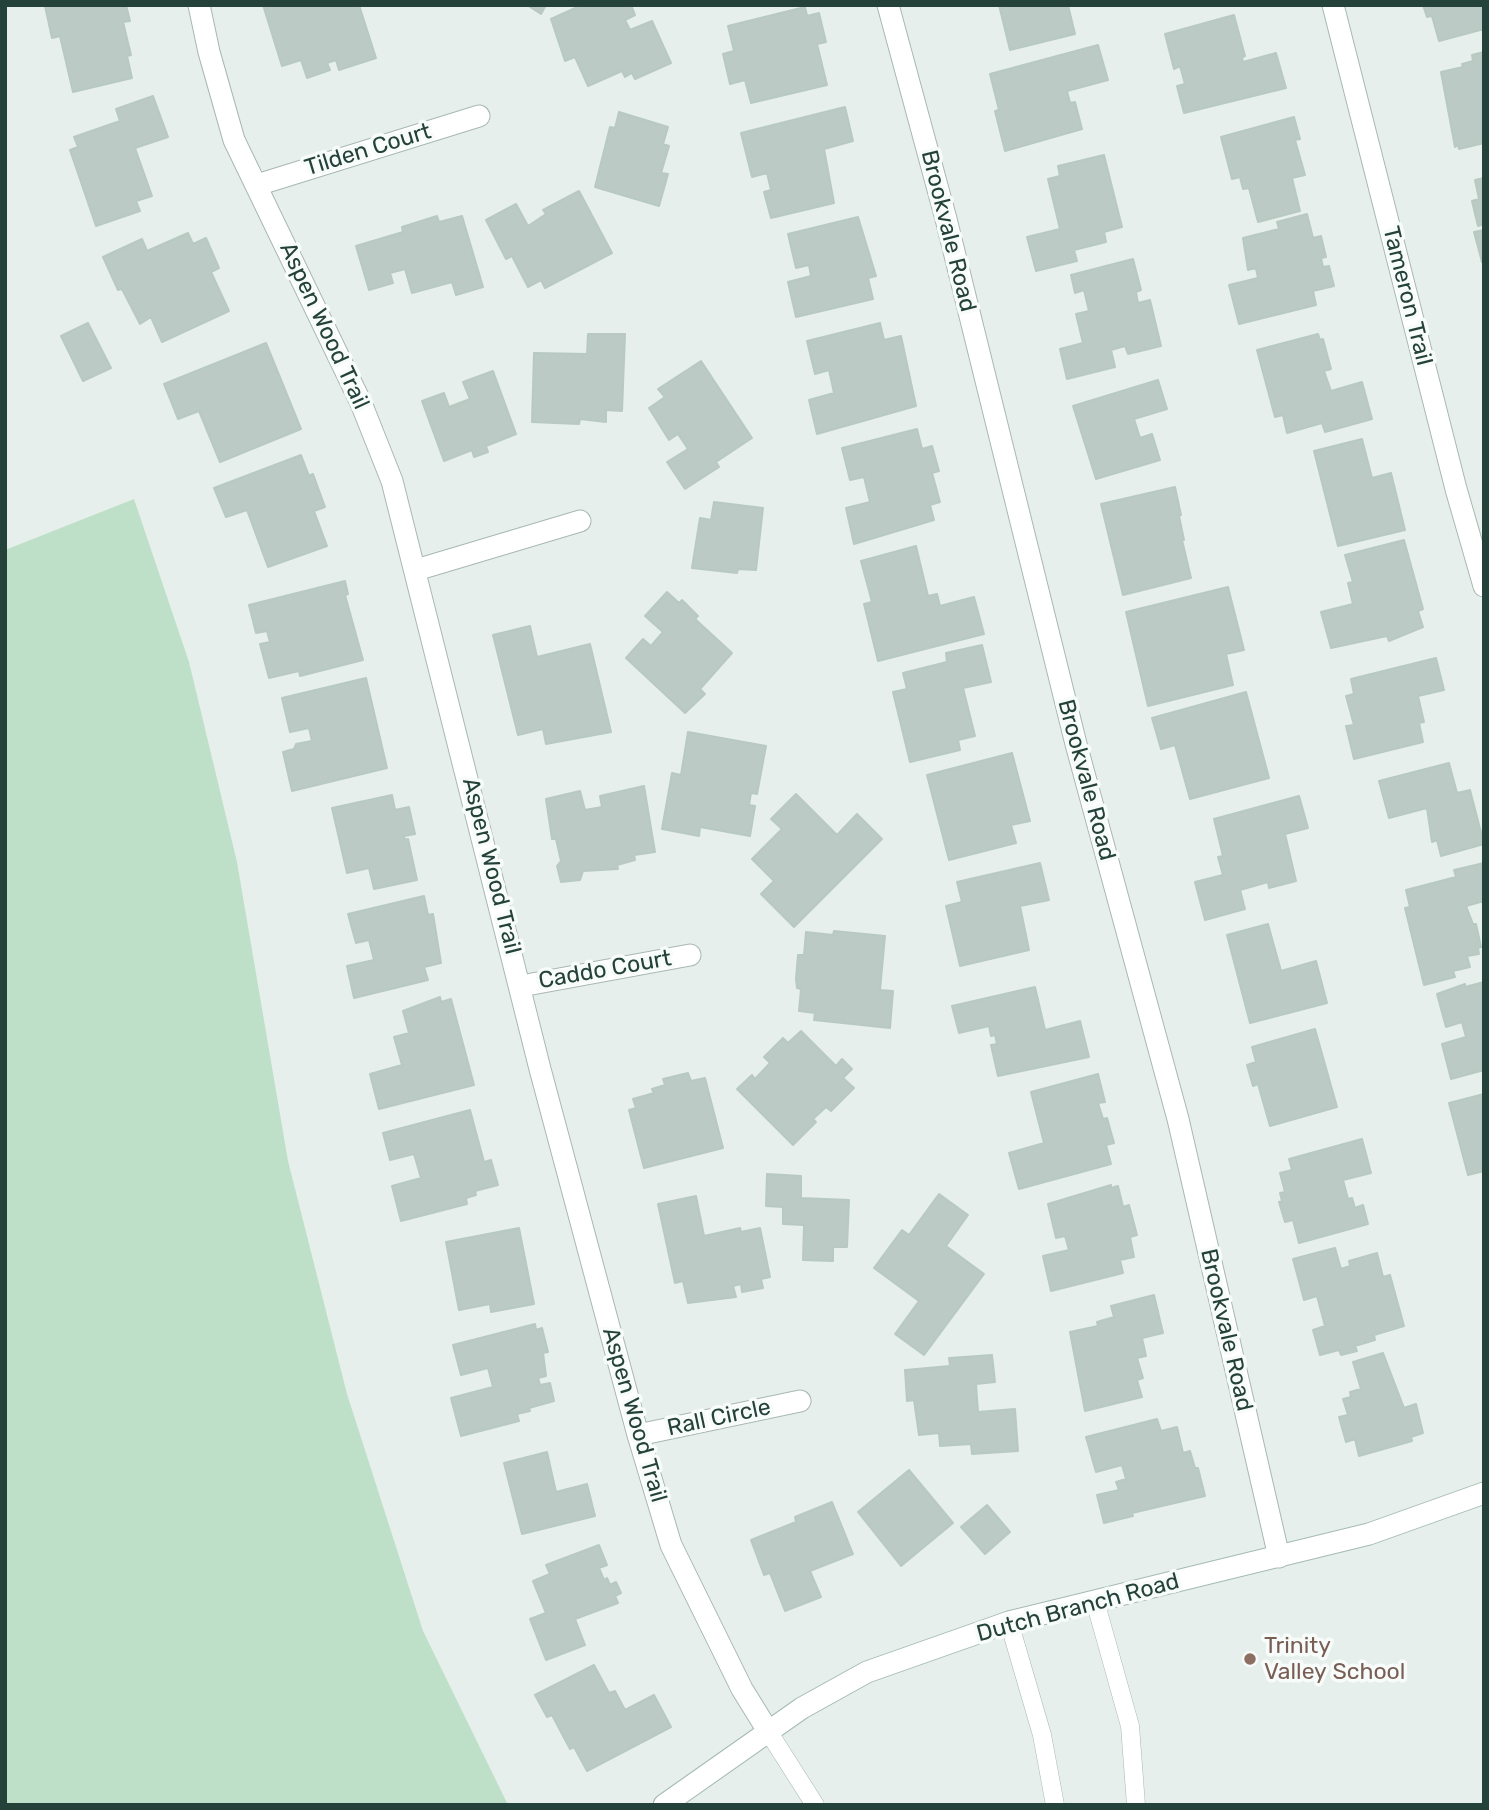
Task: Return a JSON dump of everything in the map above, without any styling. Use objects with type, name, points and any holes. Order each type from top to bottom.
[{"type":"street","name":"Aspen Wood Trail","points":[[199,5],[234,140],[361,403],[392,481],[540,1069],[638,1434],[671,1545],[742,1689],[768,1731]]},
{"type":"street","name":"Brookvale Road","points":[[888,5],[946,219],[1076,744],[1178,1119],[1279,1557]]},
{"type":"street","name":"Tameron Trail","points":[[1333,5],[1452,475],[1484,586]]},
{"type":"street","name":"Tilden Court","points":[[257,185],[479,116]]},
{"type":"street","points":[[416,570],[580,522]]},
{"type":"street","name":"Caddo Court","points":[[521,986],[690,955]]},
{"type":"street","name":"Rall Circle","points":[[638,1434],[800,1401]]},
{"type":"street","name":"Dutch Branch Road","points":[[664,1805],[768,1731],[867,1672],[1009,1622],[1369,1534],[1484,1493]]},
{"type":"lane","points":[[1095,1601],[1130,1726],[1136,1805]]},
{"type":"lane","points":[[1009,1622],[1042,1735],[1055,1805]]},
{"type":"lane","points":[[768,1731],[814,1805]]},
{"type":"green space","points":[[134,499],[189,662],[237,862],[288,1161],[347,1394],[423,1631],[508,1805],[5,1805],[5,550]]},
{"type":"building","points":[[126,5],[130,21],[123,22],[131,55],[127,56],[132,78],[73,92],[60,36],[52,38],[45,6]]},
{"type":"building","points":[[263,5],[359,5],[376,58],[339,70],[336,60],[327,63],[330,70],[307,78],[301,60],[282,66]]},
{"type":"building","points":[[527,5],[546,5],[541,14]]},
{"type":"building","points":[[582,5],[631,5],[635,15],[625,20],[630,30],[652,21],[671,63],[635,79],[632,73],[625,77],[622,71],[588,86],[575,57],[565,61],[551,19]]},
{"type":"building","points":[[999,5],[1068,5],[1075,34],[1010,50]]},
{"type":"building","points":[[1423,5],[1484,5],[1484,29],[1439,41],[1432,16],[1427,17]]},
{"type":"building","points":[[805,7],[807,16],[819,13],[826,42],[817,44],[827,85],[751,103],[745,80],[730,84],[723,54],[734,51],[728,26]]},
{"type":"building","points":[[1234,15],[1245,56],[1242,57],[1243,62],[1276,53],[1286,88],[1184,113],[1177,86],[1185,84],[1180,66],[1174,69],[1165,34]]},
{"type":"building","points":[[1098,45],[1108,80],[1067,91],[1070,103],[1075,102],[1082,129],[1005,151],[995,111],[999,110],[990,74]]},
{"type":"building","points":[[1484,52],[1484,143],[1459,149],[1458,145],[1455,147],[1441,72],[1463,67],[1462,64],[1473,61],[1472,55]]},
{"type":"building","points":[[153,96],[168,137],[135,148],[152,196],[136,201],[140,211],[96,226],[70,150],[78,147],[74,137],[120,121],[116,109]]},
{"type":"building","points":[[845,107],[853,141],[824,149],[834,203],[771,218],[764,192],[771,190],[767,173],[752,177],[741,133]]},
{"type":"building","points":[[619,112],[668,127],[663,144],[669,146],[661,173],[668,174],[659,206],[595,187],[610,127],[615,128]]},
{"type":"building","points":[[1294,117],[1300,139],[1295,140],[1305,175],[1292,178],[1300,211],[1258,222],[1249,188],[1243,189],[1240,177],[1232,179],[1221,137]]},
{"type":"building","points":[[1104,155],[1122,227],[1104,232],[1106,242],[1074,250],[1077,261],[1036,271],[1027,237],[1060,229],[1048,179],[1060,176],[1058,166]]},
{"type":"building","points":[[1484,178],[1484,224],[1478,226],[1472,201],[1479,199],[1475,180]]},
{"type":"building","points":[[579,191],[612,253],[545,288],[541,280],[528,287],[512,256],[506,259],[486,220],[516,204],[528,226],[546,214],[543,210]]},
{"type":"building","points":[[1307,214],[1313,238],[1321,236],[1326,257],[1321,258],[1323,267],[1329,266],[1334,286],[1313,291],[1316,305],[1239,324],[1229,285],[1258,278],[1256,268],[1248,270],[1243,238],[1279,229],[1277,222]]},
{"type":"building","points":[[437,216],[439,222],[462,216],[483,287],[456,295],[452,282],[412,293],[405,269],[390,273],[393,283],[369,290],[356,246],[403,232],[402,227]]},
{"type":"building","points":[[858,217],[876,276],[868,278],[873,299],[796,317],[788,282],[811,276],[809,265],[796,268],[788,234]]},
{"type":"building","points":[[1484,230],[1484,261],[1482,262],[1474,232]]},
{"type":"building","points":[[188,233],[193,244],[206,238],[219,268],[211,272],[229,311],[162,342],[151,317],[140,324],[122,289],[118,290],[103,257],[142,239],[147,251]]},
{"type":"building","points":[[1133,259],[1141,290],[1136,292],[1138,303],[1150,300],[1161,346],[1128,354],[1125,346],[1111,350],[1115,367],[1067,379],[1060,349],[1083,343],[1076,314],[1089,311],[1084,290],[1075,293],[1071,275]]},
{"type":"building","points":[[88,323],[111,368],[83,381],[61,336]]},
{"type":"building","points":[[880,323],[884,340],[901,336],[916,406],[817,434],[809,400],[834,393],[829,370],[815,374],[807,341]]},
{"type":"building","points":[[588,334],[625,334],[622,411],[606,410],[606,422],[580,419],[579,424],[532,422],[534,353],[587,354]]},
{"type":"building","points":[[1318,334],[1320,340],[1323,339],[1331,369],[1324,371],[1331,391],[1362,382],[1372,419],[1325,432],[1322,423],[1287,433],[1283,415],[1275,417],[1257,350]]},
{"type":"building","points":[[266,343],[301,429],[220,462],[199,411],[178,419],[164,384]]},
{"type":"building","points":[[701,361],[752,438],[716,462],[719,467],[685,489],[667,462],[688,449],[678,434],[669,440],[649,408],[665,397],[658,389]]},
{"type":"building","points":[[493,371],[516,434],[486,446],[488,452],[474,457],[472,450],[444,461],[422,401],[444,393],[449,407],[470,399],[463,382]]},
{"type":"building","points":[[1158,380],[1167,409],[1134,419],[1140,438],[1152,434],[1160,460],[1096,479],[1073,406]]},
{"type":"building","points":[[917,429],[922,449],[932,446],[939,471],[932,473],[940,502],[930,505],[934,520],[854,544],[846,508],[870,502],[864,477],[850,480],[842,448]]},
{"type":"building","points":[[1362,439],[1372,478],[1391,473],[1405,530],[1338,546],[1314,451]]},
{"type":"building","points":[[301,455],[309,476],[313,474],[325,507],[314,511],[327,546],[268,567],[247,510],[226,517],[214,488]]},
{"type":"building","points":[[1175,487],[1181,515],[1182,540],[1191,578],[1123,595],[1101,504]]},
{"type":"building","points":[[714,502],[763,508],[756,570],[738,569],[737,573],[692,568],[700,518],[711,520]]},
{"type":"building","points":[[1404,540],[1423,609],[1418,611],[1423,627],[1389,641],[1387,636],[1331,648],[1321,612],[1353,604],[1348,583],[1353,582],[1345,555]]},
{"type":"building","points":[[916,546],[928,596],[937,594],[940,606],[974,597],[984,634],[878,661],[864,604],[872,602],[861,561]]},
{"type":"building","points":[[345,581],[348,594],[345,595],[363,660],[300,676],[299,671],[269,678],[260,644],[270,642],[267,631],[256,633],[249,605]]},
{"type":"building","points":[[1228,587],[1244,650],[1226,654],[1233,685],[1148,706],[1126,612]]},
{"type":"building","points":[[667,592],[679,603],[682,600],[698,616],[695,619],[732,653],[700,689],[705,694],[685,713],[626,658],[643,639],[651,646],[663,632],[645,616]]},
{"type":"building","points":[[530,626],[537,657],[590,644],[611,732],[546,744],[543,729],[518,735],[493,635]]},
{"type":"building","points":[[982,645],[991,682],[963,688],[975,736],[958,740],[960,750],[910,762],[893,692],[907,689],[903,673],[947,662],[946,653]]},
{"type":"building","points":[[1436,658],[1444,690],[1418,696],[1424,722],[1419,723],[1423,742],[1354,759],[1346,726],[1354,725],[1346,696],[1354,694],[1351,679]]},
{"type":"building","points":[[366,678],[387,768],[292,791],[283,752],[294,749],[296,744],[312,741],[309,728],[290,732],[282,698]]},
{"type":"building","points":[[1246,692],[1269,778],[1190,799],[1175,745],[1161,749],[1152,718]]},
{"type":"building","points":[[688,732],[766,746],[757,794],[751,793],[749,805],[755,806],[750,836],[700,827],[699,836],[662,829],[672,773],[681,775]]},
{"type":"building","points":[[1012,753],[1030,821],[1011,825],[1016,843],[949,860],[927,775]]},
{"type":"building","points":[[1449,763],[1457,793],[1470,790],[1484,844],[1441,856],[1437,840],[1432,842],[1427,808],[1389,818],[1379,781]]},
{"type":"building","points":[[644,786],[655,852],[634,855],[635,860],[617,865],[618,869],[583,871],[580,880],[561,882],[557,866],[561,861],[556,839],[552,839],[546,799],[580,791],[585,810],[602,807],[600,796]]},
{"type":"building","points":[[796,794],[837,835],[857,814],[882,839],[794,927],[761,894],[774,881],[752,859],[782,829],[771,819]]},
{"type":"building","points":[[392,795],[395,810],[409,807],[415,834],[404,836],[405,840],[408,839],[417,880],[374,889],[369,868],[347,873],[332,808]]},
{"type":"building","points":[[1299,796],[1308,828],[1285,834],[1296,881],[1269,888],[1268,882],[1240,890],[1245,909],[1205,920],[1195,882],[1223,875],[1218,857],[1223,856],[1214,819]]},
{"type":"building","points":[[1040,863],[1049,900],[1020,906],[1029,950],[960,966],[946,906],[962,902],[957,882]]},
{"type":"building","points":[[1484,863],[1484,901],[1466,906],[1473,924],[1476,924],[1481,947],[1478,948],[1479,954],[1467,956],[1470,967],[1453,971],[1455,977],[1424,985],[1405,908],[1410,907],[1406,890],[1456,877],[1454,870]]},
{"type":"building","points":[[424,896],[428,915],[433,914],[441,963],[424,967],[428,980],[354,998],[347,966],[374,960],[369,940],[356,943],[348,914]]},
{"type":"building","points":[[1268,924],[1281,971],[1316,961],[1327,1003],[1250,1023],[1227,935]]},
{"type":"building","points":[[834,931],[885,936],[880,990],[893,991],[890,1028],[814,1020],[815,1013],[799,1011],[801,989],[797,988],[796,979],[798,955],[804,955],[806,932],[833,935]]},
{"type":"building","points":[[1484,982],[1484,1070],[1451,1079],[1442,1044],[1466,1037],[1462,1022],[1446,1027],[1437,994],[1465,984],[1465,987]]},
{"type":"building","points":[[1035,987],[1045,1030],[1080,1021],[1089,1057],[998,1076],[991,1045],[997,1044],[995,1035],[991,1036],[989,1026],[959,1033],[952,1006]]},
{"type":"building","points":[[440,997],[441,1002],[451,999],[474,1085],[379,1109],[370,1074],[402,1065],[394,1037],[409,1033],[403,1011]]},
{"type":"building","points":[[1315,1029],[1337,1107],[1270,1126],[1258,1084],[1253,1086],[1247,1065],[1256,1062],[1252,1047]]},
{"type":"building","points":[[801,1031],[836,1066],[842,1059],[852,1069],[843,1078],[854,1088],[831,1111],[826,1107],[813,1119],[816,1122],[793,1145],[737,1089],[752,1075],[755,1079],[770,1063],[764,1057],[783,1038],[788,1043]]},
{"type":"building","points":[[688,1073],[691,1081],[705,1078],[723,1148],[644,1168],[629,1110],[636,1108],[633,1099],[654,1093],[652,1089],[665,1085],[663,1079]]},
{"type":"building","points":[[1098,1074],[1105,1102],[1098,1103],[1103,1119],[1107,1118],[1114,1143],[1106,1145],[1111,1164],[1019,1189],[1009,1153],[1044,1143],[1031,1092]]},
{"type":"building","points":[[1484,1094],[1484,1171],[1468,1175],[1449,1103]]},
{"type":"building","points":[[470,1110],[484,1162],[491,1160],[498,1185],[475,1191],[476,1195],[466,1198],[467,1204],[401,1221],[392,1186],[421,1178],[414,1154],[390,1160],[383,1133]]},
{"type":"building","points":[[1362,1139],[1371,1173],[1343,1180],[1348,1199],[1352,1198],[1355,1208],[1363,1205],[1368,1224],[1299,1243],[1293,1220],[1285,1222],[1279,1202],[1282,1201],[1280,1193],[1285,1192],[1280,1173],[1292,1170],[1289,1159]]},
{"type":"building","points":[[767,1174],[801,1176],[801,1198],[849,1200],[847,1247],[833,1247],[833,1261],[803,1260],[804,1225],[783,1224],[783,1207],[766,1206]]},
{"type":"building","points":[[1111,1185],[1111,1188],[1118,1186],[1123,1207],[1129,1205],[1137,1235],[1130,1237],[1134,1257],[1120,1260],[1123,1273],[1051,1291],[1043,1256],[1069,1250],[1065,1236],[1056,1238],[1048,1204]]},
{"type":"building","points":[[939,1194],[968,1215],[946,1246],[984,1274],[924,1355],[895,1334],[919,1301],[874,1268],[902,1230],[909,1235]]},
{"type":"building","points":[[696,1196],[704,1236],[740,1228],[741,1232],[760,1228],[770,1277],[761,1279],[763,1288],[742,1292],[741,1284],[733,1286],[736,1297],[688,1303],[683,1281],[675,1283],[658,1204]]},
{"type":"building","points":[[519,1228],[534,1304],[491,1312],[490,1304],[459,1310],[446,1242]]},
{"type":"building","points":[[1335,1248],[1341,1269],[1350,1266],[1349,1261],[1377,1253],[1383,1277],[1390,1275],[1404,1326],[1374,1335],[1375,1340],[1355,1346],[1357,1351],[1341,1355],[1339,1350],[1320,1355],[1313,1330],[1325,1326],[1317,1296],[1304,1300],[1293,1259]]},
{"type":"building","points":[[1154,1295],[1163,1333],[1142,1338],[1146,1356],[1137,1358],[1143,1378],[1137,1380],[1142,1397],[1085,1411],[1070,1332],[1098,1326],[1097,1322],[1114,1317],[1111,1306]]},
{"type":"building","points":[[535,1324],[536,1330],[542,1328],[548,1352],[543,1353],[546,1376],[538,1378],[540,1385],[550,1383],[554,1401],[517,1414],[519,1421],[461,1436],[451,1398],[493,1387],[488,1368],[461,1375],[453,1345]]},
{"type":"building","points":[[1383,1353],[1404,1408],[1416,1404],[1423,1433],[1411,1437],[1412,1441],[1359,1456],[1355,1439],[1346,1442],[1339,1417],[1348,1415],[1343,1399],[1351,1397],[1350,1392],[1361,1389],[1353,1362]]},
{"type":"building","points":[[992,1355],[995,1382],[976,1384],[978,1412],[1015,1409],[1018,1451],[972,1454],[971,1444],[940,1446],[939,1433],[919,1435],[914,1400],[907,1401],[905,1370],[950,1366],[949,1358]]},
{"type":"building","points":[[1157,1419],[1161,1431],[1177,1427],[1183,1453],[1190,1451],[1195,1468],[1198,1468],[1205,1496],[1132,1513],[1133,1516],[1104,1523],[1097,1495],[1119,1490],[1116,1482],[1126,1479],[1122,1465],[1096,1472],[1086,1437]]},
{"type":"building","points":[[547,1452],[556,1492],[587,1484],[595,1516],[522,1534],[504,1463]]},
{"type":"building","points":[[909,1470],[953,1523],[901,1566],[858,1512]]},
{"type":"building","points":[[832,1502],[853,1554],[810,1571],[821,1597],[785,1611],[770,1573],[764,1575],[751,1540],[796,1522],[795,1517]]},
{"type":"building","points":[[987,1505],[1010,1532],[985,1554],[961,1527]]},
{"type":"building","points":[[599,1545],[607,1565],[599,1568],[604,1580],[607,1578],[610,1585],[616,1582],[621,1593],[615,1596],[618,1603],[575,1619],[585,1645],[546,1660],[530,1619],[546,1613],[533,1581],[550,1574],[546,1565]]},
{"type":"building","points":[[594,1665],[609,1693],[615,1691],[625,1710],[654,1695],[671,1727],[587,1771],[574,1747],[570,1749],[552,1715],[547,1717],[535,1695]]},
{"type":"place","name":"Trinity Valley School","points":[[1250,1659]]}]
